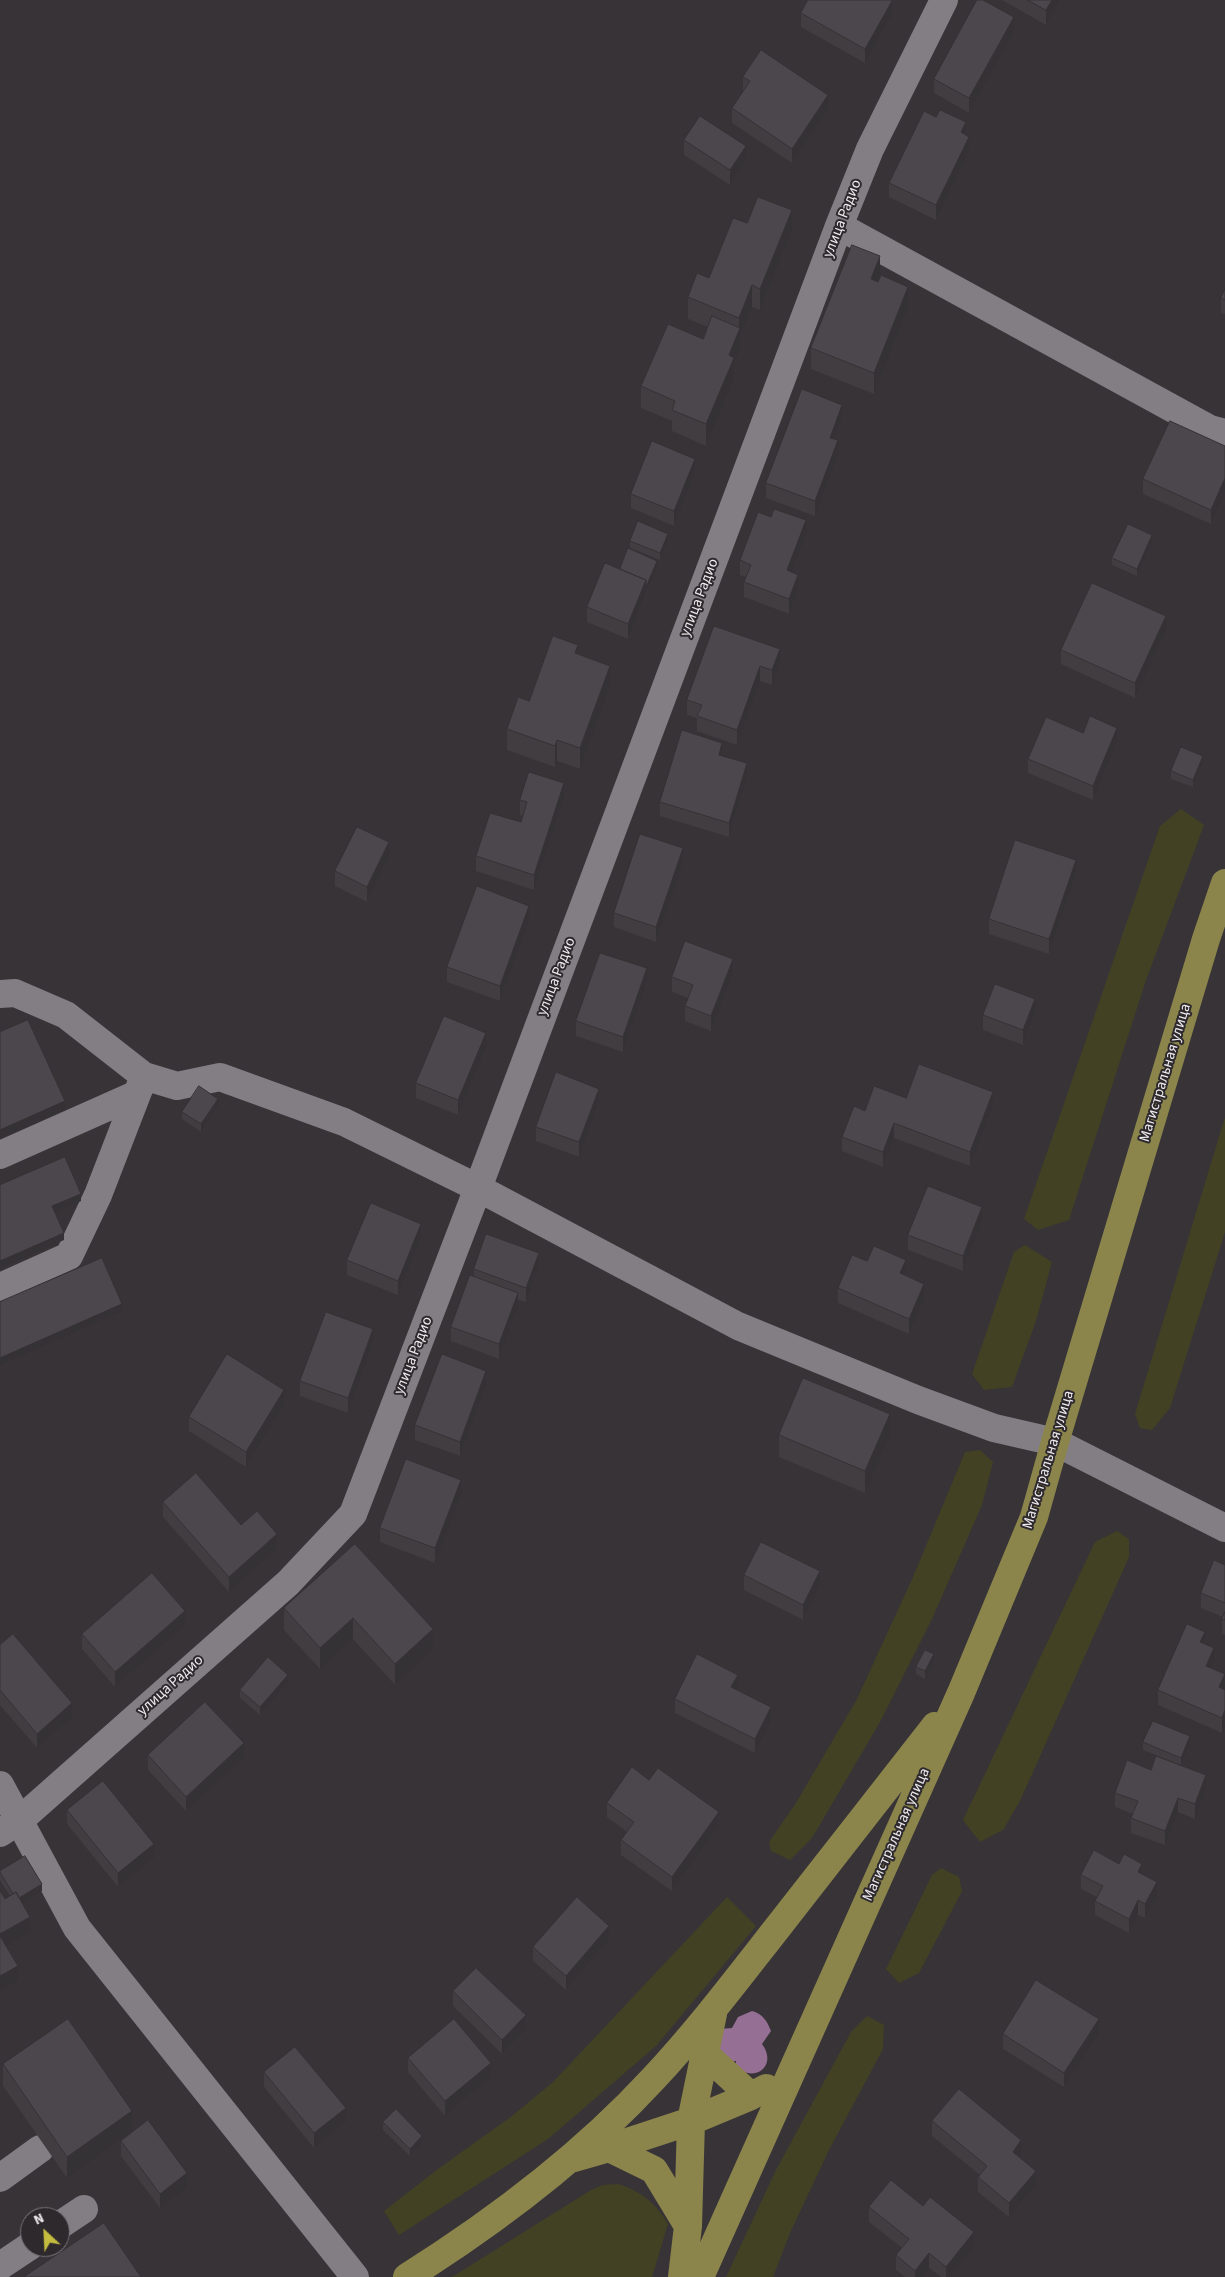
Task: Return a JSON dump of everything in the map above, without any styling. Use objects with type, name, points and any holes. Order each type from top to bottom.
[{"type":"main road","name":"Магистральная улица","points":[[700,2277],[961,1693],[1034,1517],[1206,939],[1225,883]]},
{"type":"main road","points":[[407,2277],[460,2244],[536,2188],[570,2159],[653,2080],[714,2009],[961,1693]]},
{"type":"main road","points":[[682,2277],[688,2226],[691,2121],[714,2009]]},
{"type":"main road","points":[[704,2053],[751,2096]]},
{"type":"main road","points":[[570,2159],[691,2121],[751,2096],[792,2072]]},
{"type":"main road","points":[[609,2148],[654,2170],[688,2226]]},
{"type":"street","name":"улица Радио","points":[[10,1827],[288,1583],[354,1514],[839,226],[870,149],[944,0]]},
{"type":"street","points":[[839,226],[1210,429],[1225,433]]},
{"type":"street","points":[[5,998],[66,1015],[141,1085]]},
{"type":"street","points":[[0,1155],[141,1085],[177,1086],[220,1078],[344,1122],[478,1188],[738,1326],[918,1400],[994,1428],[1055,1442],[1225,1528]]},
{"type":"street","points":[[0,1287],[69,1256],[98,1194],[141,1085]]},
{"type":"street","points":[[0,1785],[10,1827],[77,1928],[355,2277]]},
{"type":"street","points":[[0,2178],[40,2149]]},
{"type":"street","points":[[70,2218],[84,2209]]},
{"type":"shaded area","points":[[1181,809],[1204,825],[1146,980],[1069,1220],[1038,1230],[1024,1219],[1160,826]]},
{"type":"shaded area","points":[[1225,1117],[1225,1232],[1170,1408],[1152,1430],[1140,1428],[1135,1414]]},
{"type":"shaded area","points":[[1025,1245],[1052,1262],[1036,1321],[1012,1387],[984,1390],[972,1374],[1014,1252]]},
{"type":"shaded area","points":[[980,1450],[993,1462],[982,1505],[932,1619],[880,1722],[812,1838],[790,1860],[771,1851],[769,1842],[796,1803],[857,1699],[913,1577],[965,1452]]},
{"type":"shaded area","points":[[1117,1531],[1129,1539],[1129,1557],[1020,1801],[1003,1830],[980,1842],[963,1820],[1095,1542]]},
{"type":"shaded area","points":[[941,1868],[959,1877],[962,1891],[919,1973],[899,1983],[886,1969],[932,1875]]},
{"type":"shaded area","points":[[727,1897],[756,1926],[656,2046],[548,2139],[399,2235],[384,2211],[438,2169],[512,2116],[553,2082]]},
{"type":"shaded area","points":[[752,2011],[764,2018],[771,2031],[762,2044],[766,2051],[766,2064],[758,2072],[751,2073],[736,2068],[736,2061],[728,2062],[720,2059],[719,2029],[732,2028],[738,2017]]},
{"type":"shaded area","points":[[867,2016],[884,2025],[883,2049],[829,2150],[790,2233],[773,2277],[726,2277],[776,2170],[851,2032]]},
{"type":"shaded area","points":[[618,2184],[641,2194],[653,2204],[668,2224],[652,2277],[452,2277],[591,2190],[603,2185]]},
{"type":"building","points":[[808,0],[892,1],[865,49],[801,13]]},
{"type":"building","points":[[977,0],[983,0],[1014,17],[969,98],[934,79]]},
{"type":"building","points":[[1028,0],[1052,0],[1046,10]]},
{"type":"building","points":[[761,50],[828,95],[792,149],[732,108],[750,81],[743,77]]},
{"type":"building","points":[[940,110],[966,122],[961,132],[969,137],[936,205],[889,183],[924,111],[936,117]]},
{"type":"building","points":[[700,116],[746,146],[730,170],[684,140]]},
{"type":"building","points":[[758,197],[792,210],[760,289],[752,285],[739,318],[688,297],[697,273],[709,278],[733,218],[747,223]]},
{"type":"building","points":[[852,245],[880,256],[871,279],[878,282],[881,275],[908,287],[874,373],[811,348]]},
{"type":"building","points":[[1225,289],[1225,300],[1221,298]]},
{"type":"building","points":[[712,316],[740,328],[729,355],[734,358],[706,424],[672,410],[675,401],[641,386],[668,324],[703,339]]},
{"type":"building","points":[[802,389],[842,405],[830,438],[838,440],[815,501],[766,483]]},
{"type":"building","points":[[1170,421],[1225,446],[1225,478],[1211,510],[1143,479]]},
{"type":"building","points":[[652,441],[695,459],[674,511],[631,494]]},
{"type":"building","points":[[774,509],[806,520],[787,570],[798,575],[789,599],[744,582],[751,565],[740,560],[758,512],[771,517]]},
{"type":"building","points":[[638,521],[668,534],[660,553],[630,541]]},
{"type":"building","points":[[1128,524],[1152,535],[1137,569],[1112,558]]},
{"type":"building","points":[[628,548],[657,561],[646,587],[646,580],[620,569]]},
{"type":"building","points":[[605,563],[646,580],[628,624],[587,607]]},
{"type":"building","points":[[1092,583],[1166,616],[1135,683],[1061,650]]},
{"type":"building","points":[[714,626],[780,649],[772,670],[760,666],[737,730],[697,716],[702,705],[687,700]]},
{"type":"building","points":[[553,636],[578,645],[575,653],[610,666],[580,748],[557,740],[555,746],[507,729],[518,697],[529,701]]},
{"type":"building","points":[[1090,716],[1117,728],[1093,786],[1028,759],[1046,717],[1083,733]]},
{"type":"building","points":[[682,730],[722,743],[719,755],[747,763],[729,823],[660,802]]},
{"type":"building","points":[[1181,747],[1203,756],[1193,780],[1171,771]]},
{"type":"building","points":[[529,772],[564,783],[534,875],[476,856],[490,813],[521,822],[527,802],[520,800]]},
{"type":"building","points":[[357,827],[389,842],[367,887],[335,871]]},
{"type":"building","points":[[640,834],[683,848],[656,927],[614,913]]},
{"type":"building","points":[[1015,840],[1076,860],[1049,939],[989,919]]},
{"type":"building","points":[[477,886],[529,906],[500,986],[447,967]]},
{"type":"building","points":[[685,941],[733,959],[711,1016],[685,1006],[693,985],[672,977]]},
{"type":"building","points":[[600,953],[647,968],[623,1037],[576,1021]]},
{"type":"building","points":[[995,984],[1035,999],[1023,1030],[983,1015]]},
{"type":"building","points":[[444,1016],[486,1033],[458,1100],[416,1083]]},
{"type":"building","points":[[28,1020],[65,1101],[0,1130],[0,1032]]},
{"type":"building","points":[[919,1064],[993,1092],[970,1152],[894,1123],[883,1152],[842,1137],[854,1106],[865,1111],[874,1086],[906,1098]]},
{"type":"building","points":[[556,1072],[599,1089],[579,1142],[536,1127]]},
{"type":"building","points":[[199,1086],[218,1099],[201,1124],[182,1112]]},
{"type":"building","points":[[65,1157],[81,1194],[52,1206],[64,1233],[0,1261],[0,1185]]},
{"type":"building","points":[[928,1186],[982,1207],[963,1256],[908,1235]]},
{"type":"building","points":[[371,1203],[421,1224],[398,1281],[347,1260]]},
{"type":"building","points":[[486,1234],[539,1253],[526,1288],[474,1269]]},
{"type":"building","points":[[874,1246],[906,1260],[900,1273],[924,1284],[909,1319],[838,1288],[852,1255],[867,1261]]},
{"type":"building","points":[[102,1258],[122,1304],[0,1358],[0,1302]]},
{"type":"building","points":[[470,1275],[518,1293],[499,1344],[451,1327]]},
{"type":"building","points":[[326,1312],[373,1329],[348,1398],[300,1381]]},
{"type":"building","points":[[227,1354],[284,1390],[246,1452],[189,1417]]},
{"type":"building","points":[[442,1354],[486,1371],[460,1442],[415,1425]]},
{"type":"building","points":[[803,1378],[890,1414],[865,1471],[779,1435]]},
{"type":"building","points":[[406,1459],[461,1480],[435,1548],[380,1528]]},
{"type":"building","points":[[196,1473],[241,1525],[257,1511],[277,1534],[229,1577],[163,1502]]},
{"type":"building","points":[[761,1542],[820,1571],[803,1605],[744,1575]]},
{"type":"building","points":[[355,1544],[433,1629],[395,1664],[353,1618],[320,1648],[284,1608]]},
{"type":"building","points":[[1214,1560],[1225,1565],[1225,1603],[1201,1593]]},
{"type":"building","points":[[152,1573],[185,1611],[115,1672],[82,1634]]},
{"type":"building","points":[[1187,1624],[1205,1632],[1200,1642],[1214,1648],[1206,1666],[1225,1674],[1219,1687],[1225,1690],[1225,1710],[1222,1718],[1158,1690]]},
{"type":"building","points":[[13,1634],[72,1703],[37,1734],[0,1690],[0,1645]]},
{"type":"building","points":[[925,1650],[934,1654],[925,1671],[916,1667]]},
{"type":"building","points":[[697,1654],[738,1675],[731,1687],[771,1707],[755,1739],[675,1699]]},
{"type":"building","points":[[268,1657],[288,1675],[260,1707],[240,1690]]},
{"type":"building","points":[[205,1702],[244,1743],[186,1797],[148,1755]]},
{"type":"building","points":[[1153,1721],[1190,1736],[1181,1758],[1143,1742]]},
{"type":"building","points":[[1156,1756],[1206,1775],[1195,1804],[1178,1798],[1165,1831],[1131,1818],[1138,1801],[1115,1793],[1127,1760],[1151,1770]]},
{"type":"building","points":[[632,1767],[649,1780],[658,1768],[719,1812],[672,1877],[621,1840],[634,1822],[607,1803]]},
{"type":"building","points":[[103,1781],[154,1844],[118,1873],[67,1810]]},
{"type":"building","points":[[1094,1850],[1119,1864],[1124,1854],[1142,1864],[1138,1872],[1157,1882],[1145,1904],[1138,1900],[1129,1919],[1095,1901],[1103,1886],[1081,1875]]},
{"type":"building","points":[[25,1856],[42,1884],[19,1898],[16,1892],[13,1894],[0,1871]]},
{"type":"building","points":[[0,1890],[5,1899],[16,1892],[30,1917],[0,1934]]},
{"type":"building","points":[[577,1897],[609,1926],[566,1976],[533,1947]]},
{"type":"building","points":[[0,1936],[18,1966],[0,1976]]},
{"type":"building","points":[[476,1968],[526,2015],[502,2040],[453,1991]]},
{"type":"building","points":[[1036,1980],[1099,2019],[1064,2073],[1003,2034]]},
{"type":"building","points":[[68,2019],[132,2111],[67,2157],[3,2064]]},
{"type":"building","points":[[454,2019],[491,2063],[445,2101],[408,2058]]},
{"type":"building","points":[[295,2047],[346,2108],[314,2133],[264,2072]]},
{"type":"building","points":[[959,2089],[1021,2140],[1013,2152],[1036,2171],[1009,2203],[978,2177],[987,2166],[932,2121]]},
{"type":"building","points":[[396,2109],[422,2136],[410,2149],[383,2122]]},
{"type":"building","points":[[148,2120],[187,2173],[160,2194],[121,2141]]},
{"type":"building","points":[[891,2180],[923,2206],[930,2197],[974,2232],[946,2267],[929,2253],[915,2271],[896,2255],[909,2239],[869,2207]]},
{"type":"building","points":[[104,2223],[141,2277],[24,2277],[54,2257],[70,2257],[70,2246]]}]
